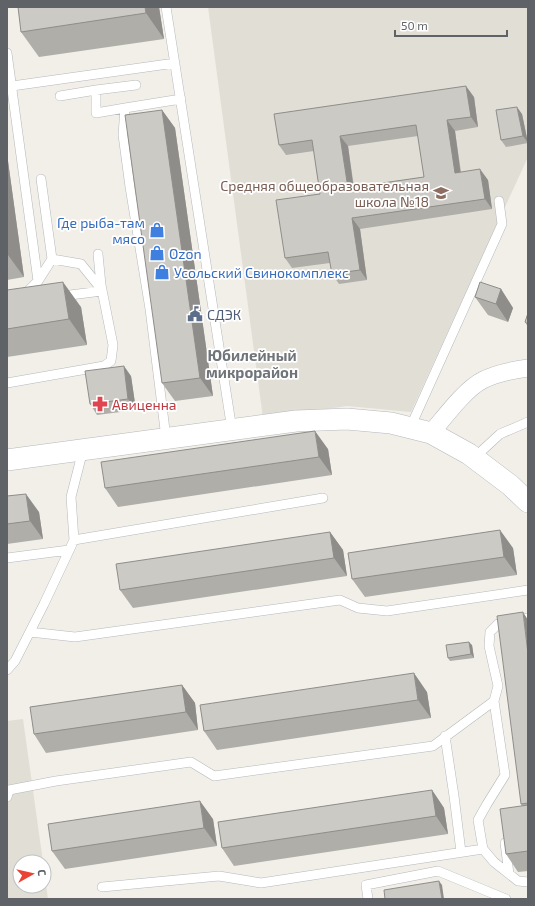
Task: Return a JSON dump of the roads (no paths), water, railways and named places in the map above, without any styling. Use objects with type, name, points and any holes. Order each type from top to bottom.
[{"type":"street","points":[[431,433],[464,395],[482,380],[503,372],[528,368]]},
{"type":"street","points":[[7,460],[296,421],[347,419],[391,423],[431,433],[474,458],[510,484],[528,502]]},
{"type":"lane","points":[[166,7],[232,430]]},
{"type":"lane","points":[[7,53],[38,281]]},
{"type":"lane","points":[[12,86],[175,63]]},
{"type":"lane","points":[[60,96],[136,85]]},
{"type":"lane","points":[[96,90],[96,112],[181,99]]},
{"type":"lane","points":[[125,108],[124,135],[127,165],[149,302],[166,438]]},
{"type":"lane","points":[[9,302],[23,296],[38,281],[52,258],[41,179]]},
{"type":"lane","points":[[410,428],[502,224],[499,201]]},
{"type":"lane","points":[[7,383],[104,366],[111,361],[113,345],[102,291],[98,254]]},
{"type":"lane","points":[[52,258],[80,264],[102,291]]},
{"type":"lane","points":[[57,296],[102,291]]},
{"type":"lane","points":[[9,302],[34,299]]},
{"type":"lane","points":[[474,458],[500,434],[528,422]]},
{"type":"lane","points":[[7,670],[30,632],[74,540],[71,497],[83,450]]},
{"type":"lane","points":[[74,540],[323,498]]},
{"type":"lane","points":[[7,558],[69,550]]},
{"type":"lane","points":[[30,632],[74,637],[340,600],[358,608],[387,611],[528,590]]},
{"type":"lane","points":[[528,618],[498,624],[490,632],[489,646],[498,686],[494,702],[505,775],[478,820],[483,849],[494,862],[518,881],[528,882]]},
{"type":"lane","points":[[7,796],[9,790],[56,781],[191,762],[214,776],[433,746],[494,702]]},
{"type":"lane","points":[[445,736],[461,852]]},
{"type":"lane","points":[[504,834],[509,874]]},
{"type":"lane","points":[[102,887],[219,876],[261,883],[483,849]]},
{"type":"lane","points":[[368,899],[366,885],[438,871],[506,899]]},
{"type":"place","name":"Средняя общеобразовательная школа №18","points":[[441,193]]},
{"type":"place","name":"Где рыба-там мясо","points":[[157,230]]},
{"type":"place","name":"Ozon","points":[[157,253]]},
{"type":"place","name":"Усольский Свинокомплекс","points":[[162,272]]},
{"type":"place","name":"СДЭК","points":[[195,314]]},
{"type":"place","name":"Авиценна","points":[[100,404]]},
{"type":"district","name":"Юбилейный микрорайон","points":[[252,364]]}]
